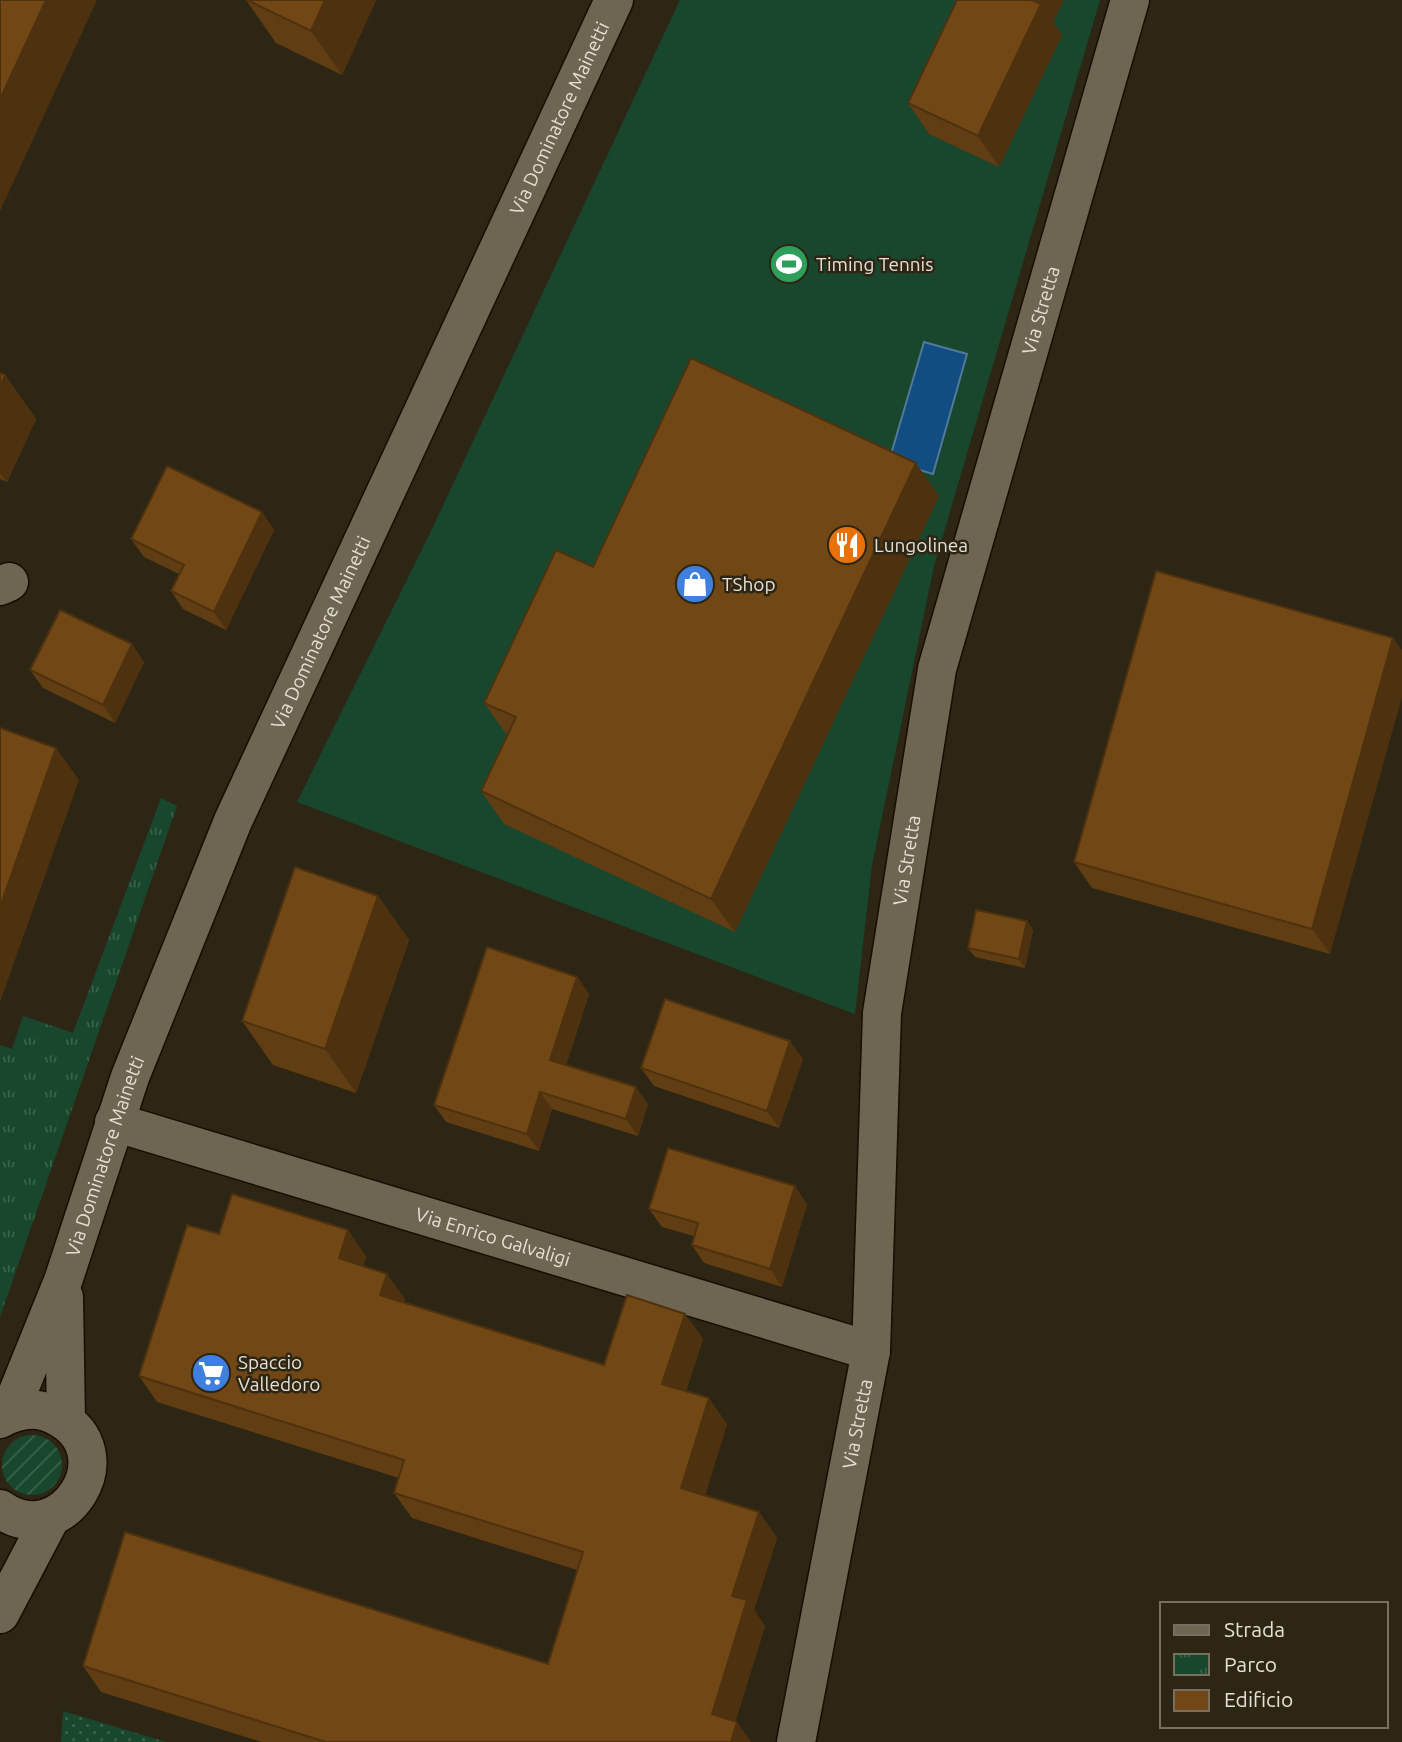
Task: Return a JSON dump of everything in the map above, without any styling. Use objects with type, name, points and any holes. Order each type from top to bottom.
[{"type":"street","name":"Via Dominatore Mainetti","points":[[5,1417],[63,1281],[114,1122],[176,958],[233,821],[614,0]]},
{"type":"street","name":"Via Stretta","points":[[796,1742],[871,1351],[882,1013],[937,669],[1130,0]]},
{"type":"street","name":"Via Enrico Galvaligi","points":[[114,1122],[871,1351]]},
{"type":"street","name":"Via Dominatore Mainetti","points":[[5,1417],[38,1410],[66,1421],[63,1281]]},
{"type":"street","points":[[0,1614],[51,1517],[77,1497],[88,1465],[86,1448],[78,1433],[66,1421]]},
{"type":"street","points":[[0,1509],[21,1519],[51,1517]]},
{"type":"green space","name":"Timing Tennis","points":[[680,0],[1100,0],[934,566],[872,865],[855,1014],[297,802],[432,529]]},
{"type":"green space","points":[[161,798],[177,806],[0,1317],[0,1045],[12,1049],[23,1016],[73,1033]]},
{"type":"green space","points":[[26,1435],[38,1435],[57,1448],[62,1465],[60,1477],[49,1490],[38,1495],[26,1495],[7,1482],[2,1471],[2,1459],[15,1440]]},
{"type":"green space","points":[[63,1711],[166,1742],[61,1742]]},
{"type":"water","points":[[924,342],[967,354],[933,474],[889,461]]},
{"type":"building","points":[[0,0],[46,0],[0,99]]},
{"type":"building","points":[[247,0],[325,0],[311,31]]},
{"type":"building","points":[[957,0],[1032,0],[1041,4],[978,136],[908,103]]},
{"type":"building","points":[[691,358],[916,463],[711,899],[481,791],[516,717],[484,703],[556,550],[593,567]]},
{"type":"building","points":[[0,373],[5,375],[0,386]]},
{"type":"building","points":[[167,466],[262,512],[214,612],[171,591],[184,565],[131,539]]},
{"type":"building","points":[[1156,571],[1393,638],[1312,929],[1074,862]]},
{"type":"building","points":[[60,610],[132,644],[103,705],[30,670]]},
{"type":"building","points":[[0,728],[56,748],[0,907]]},
{"type":"building","points":[[295,867],[378,896],[325,1049],[242,1021]]},
{"type":"building","points":[[976,910],[1027,921],[1019,959],[968,948]]},
{"type":"building","points":[[487,947],[577,977],[550,1060],[636,1087],[626,1119],[540,1092],[527,1134],[434,1105]]},
{"type":"building","points":[[665,999],[790,1041],[767,1111],[641,1068]]},
{"type":"building","points":[[668,1148],[795,1186],[770,1269],[692,1245],[698,1223],[649,1209]]},
{"type":"building","points":[[232,1194],[348,1230],[339,1258],[387,1274],[380,1295],[604,1365],[627,1295],[685,1314],[662,1384],[709,1398],[681,1488],[759,1512],[732,1596],[747,1600],[712,1714],[737,1722],[731,1742],[326,1742],[83,1666],[125,1532],[548,1664],[583,1552],[394,1493],[404,1460],[139,1376],[187,1225],[219,1234]]},
{"type":"place","name":"Timing Tennis","points":[[789,264]]},
{"type":"place","name":"Lungolinea","points":[[847,545]]},
{"type":"place","name":"TShop","points":[[695,584]]},
{"type":"place","name":"Spaccio Valledoro","points":[[211,1373]]}]
